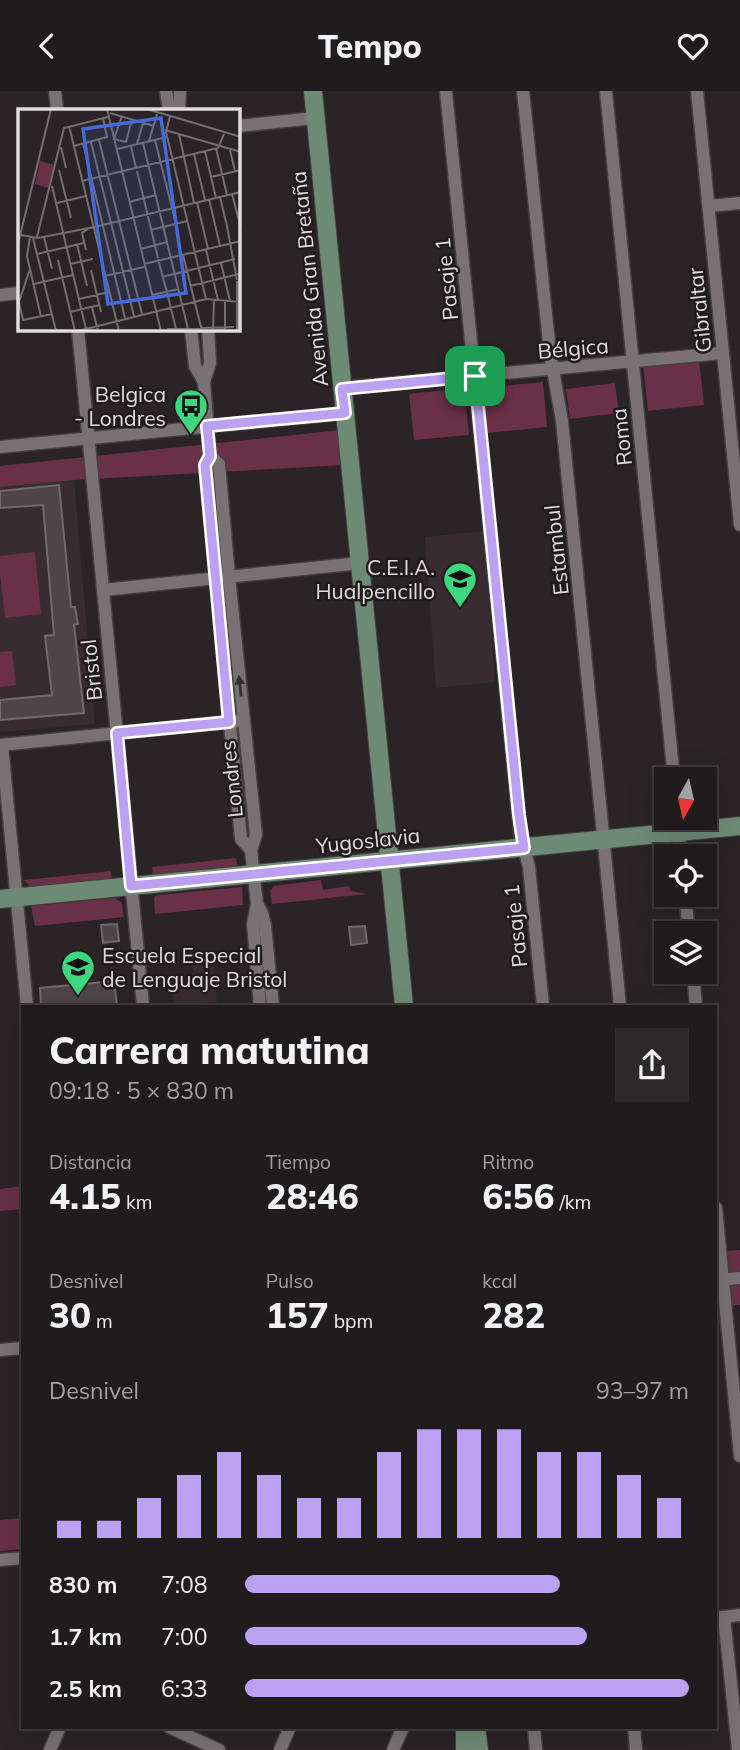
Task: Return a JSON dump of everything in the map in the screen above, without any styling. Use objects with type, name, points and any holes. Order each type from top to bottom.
[{"type":"main road","name":"Avenida Gran Bretaña","points":[[313,91],[404,1005]]},
{"type":"main road","name":"Yugoslavia","points":[[718,826],[740,826]]},
{"type":"main road","name":"Yugoslavia","points":[[8,898],[604,840],[654,830]]},
{"type":"main road","points":[[465,1729],[466,1750]]},
{"type":"main road","points":[[477,1729],[479,1750]]},
{"type":"street","points":[[55,91],[57,109]]},
{"type":"street","points":[[166,91],[170,109]]},
{"type":"street","points":[[179,109],[180,91]]},
{"type":"street","name":"Pasaje 1","points":[[446,91],[519,815],[529,867],[543,1005]]},
{"type":"street","name":"Estambul","points":[[523,91],[550,353],[560,403],[620,1005]]},
{"type":"street","name":"Roma","points":[[607,91],[673,767]]},
{"type":"street","name":"Gibraltar","points":[[697,91],[723,353],[734,408],[740,524]]},
{"type":"street","points":[[240,126],[316,118]]},
{"type":"street","points":[[709,206],[740,203]]},
{"type":"street","points":[[0,295],[18,293]]},
{"type":"street","name":"Bristol","points":[[78,331],[143,1005]]},
{"type":"street","name":"Londres","points":[[191,331],[195,366],[204,382]]},
{"type":"street","name":"Londres","points":[[208,331],[210,363],[204,382],[210,456],[219,464],[229,722],[241,839],[251,850]]},
{"type":"street","name":"Bélgica","points":[[342,389],[723,353]]},
{"type":"street","points":[[0,447],[345,413]]},
{"type":"street","points":[[103,590],[360,563]]},
{"type":"street","name":"Londres","points":[[222,578],[244,720],[256,835],[251,850],[257,904],[253,924],[260,1005]]},
{"type":"street","points":[[27,1005],[8,898],[1,745],[244,720]]},
{"type":"street","name":"Londres","points":[[257,904],[265,925],[273,1005]]},
{"type":"street","points":[[693,984],[696,1005]]},
{"type":"street","points":[[717,1231],[719,1280],[740,1456]]},
{"type":"street","points":[[719,1280],[740,1278]]},
{"type":"street","points":[[0,1350],[21,1348]]},
{"type":"street","points":[[0,1560],[21,1558]]},
{"type":"street","points":[[738,1750],[720,1617],[740,1615]]},
{"type":"street","points":[[50,1750],[59,1729]]},
{"type":"street","points":[[174,1729],[213,1749]]},
{"type":"street","points":[[280,1750],[289,1729]]},
{"type":"street","points":[[394,1750],[402,1729]]},
{"type":"street","points":[[534,1729],[536,1750]]},
{"type":"street","points":[[634,1729],[636,1750]]},
{"type":"shaded area","points":[[699,359],[704,405],[648,411],[643,364]]},
{"type":"shaded area","points":[[543,382],[547,427],[487,433],[482,388]]},
{"type":"shaded area","points":[[615,383],[619,413],[570,419],[566,389]]},
{"type":"shaded area","points":[[464,388],[469,435],[414,440],[409,394]]},
{"type":"shaded area","points":[[341,430],[345,465],[74,480],[0,487],[0,466]]},
{"type":"shaded area","points":[[74,480],[95,724],[0,732],[0,487]]},
{"type":"shaded area","name":"C.E.I.A. Hualpencillo","points":[[484,531],[495,682],[436,688],[425,537]]},
{"type":"shaded area","points":[[35,552],[41,614],[5,618],[0,556]]},
{"type":"shaded area","points":[[12,651],[16,685],[0,687],[0,652]]},
{"type":"shaded area","points":[[236,858],[237,866],[153,875],[152,867]]},
{"type":"shaded area","points":[[111,871],[112,879],[31,888],[24,880]]},
{"type":"shaded area","points":[[321,880],[323,890],[349,886],[351,891],[367,894],[272,904],[270,891],[274,886]]},
{"type":"shaded area","points":[[242,887],[243,905],[155,914],[154,897],[158,895]]},
{"type":"shaded area","points":[[115,898],[122,903],[124,917],[35,926],[31,906]]},
{"type":"shaded area","points":[[212,959],[217,1002],[174,1005],[171,976],[193,973],[192,962]]},
{"type":"shaded area","points":[[21,1186],[21,1209],[0,1211],[0,1189]]},
{"type":"shaded area","points":[[740,1250],[740,1305],[717,1307],[717,1252]]},
{"type":"shaded area","points":[[21,1518],[21,1549],[0,1551],[0,1520]]},
{"type":"building","points":[[59,485],[71,607],[75,607],[78,624],[74,625],[84,713],[0,720],[0,700],[52,695],[45,636],[54,635],[43,505],[0,508],[0,491]]},
{"type":"building","points":[[117,924],[119,941],[103,943],[101,925]]},
{"type":"building","points":[[365,926],[367,943],[351,945],[349,927]]},
{"type":"building","name":"Escuela Especial de Lenguaje Bristol","points":[[114,981],[117,1005],[41,1005],[40,988]]},
{"type":"place","name":"Belgica - Londres","points":[[191,436]]},
{"type":"place","name":"C.E.I.A. Hualpencillo","points":[[460,609]]},
{"type":"place","name":"Escuela Especial de Lenguaje Bristol","points":[[78,997]]},
{"type":"route","points":[[475,376],[520,832],[524,848],[131,886],[117,733],[229,722],[205,465],[210,456],[207,426],[345,413],[342,389],[475,376]]}]
